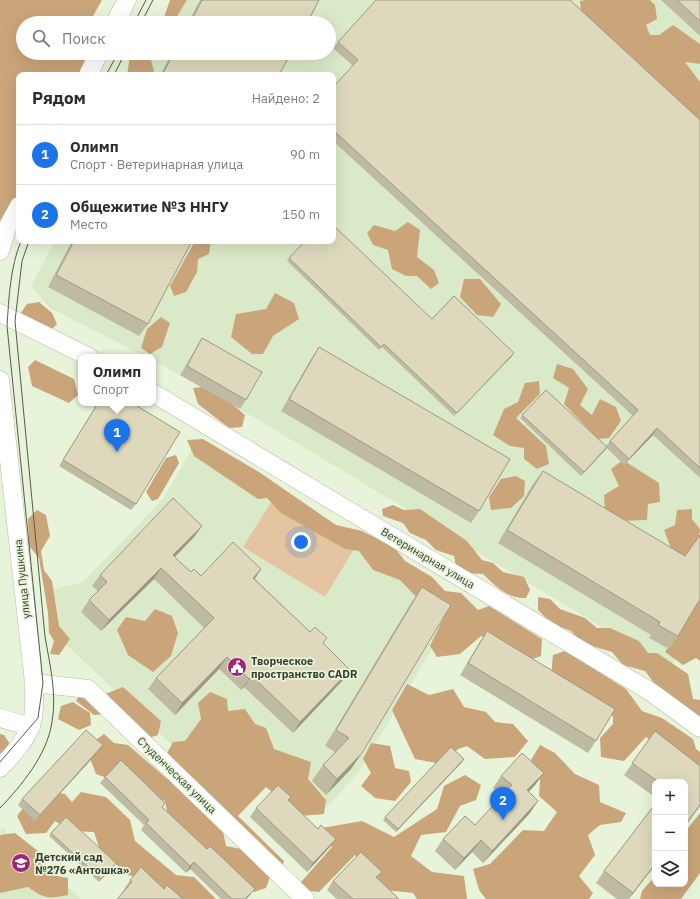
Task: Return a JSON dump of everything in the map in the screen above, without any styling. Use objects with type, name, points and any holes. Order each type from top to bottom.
[{"type":"street","points":[[119,16],[127,0]]},
{"type":"street","points":[[90,72],[96,60]]},
{"type":"street","points":[[0,250],[7,228],[16,212]]},
{"type":"street","points":[[0,313],[83,354]]},
{"type":"street","name":"улица Пушкина","points":[[0,380],[34,682],[33,716],[31,727],[16,750],[0,768]]},
{"type":"street","name":"Ветеринарная улица","points":[[156,395],[651,692],[700,728]]},
{"type":"street","name":"Студенческая улица","points":[[34,682],[88,689],[305,899]]},
{"type":"street","points":[[0,718],[31,727]]},
{"type":"shaded area","points":[[0,0],[102,0],[93,16],[16,16],[16,60],[92,60],[86,72],[16,72],[16,204],[0,231]]},
{"type":"shaded area","points":[[170,0],[187,0],[177,16],[164,16]]},
{"type":"shaded area","points":[[182,0],[700,0],[700,627],[670,668],[240,409],[156,362],[156,354],[141,354],[50,308],[31,286],[53,244],[336,244],[336,72],[144,72],[150,60],[336,60],[336,16],[173,16]]},
{"type":"shaded area","points":[[650,0],[655,5],[657,19],[646,25],[650,35],[659,35],[673,25],[700,44],[700,64],[685,62],[700,82],[700,141],[581,14],[580,1]]},
{"type":"shaded area","points":[[129,60],[151,60],[154,71],[153,72],[127,72]]},
{"type":"shaded area","points":[[408,222],[420,230],[417,257],[434,270],[439,283],[431,289],[417,276],[406,276],[392,269],[388,250],[373,245],[367,233],[374,225],[395,231]]},
{"type":"shaded area","points":[[193,244],[211,244],[209,254],[198,259],[197,272],[186,292],[174,296],[170,286]]},
{"type":"shaded area","points":[[464,279],[480,279],[501,304],[493,317],[477,315],[460,297]]},
{"type":"shaded area","points":[[275,293],[294,303],[299,319],[273,336],[263,354],[252,354],[231,337],[236,314],[266,309]]},
{"type":"shaded area","points":[[39,302],[52,313],[57,324],[42,339],[18,317],[27,304]]},
{"type":"shaded area","points":[[161,317],[170,323],[162,347],[150,354],[141,348],[147,329]]},
{"type":"shaded area","points":[[35,360],[74,379],[78,395],[69,403],[32,386],[28,367]]},
{"type":"shaded area","points":[[557,364],[573,369],[588,389],[580,405],[592,415],[600,399],[616,407],[621,421],[609,438],[598,439],[564,404],[569,388],[553,378]]},
{"type":"shaded area","points":[[539,381],[540,394],[516,418],[546,446],[549,464],[537,469],[524,459],[524,448],[510,446],[493,435],[504,409],[518,402],[525,383]]},
{"type":"shaded area","points":[[211,386],[245,415],[242,427],[229,428],[198,404],[193,388]]},
{"type":"shaded area","points":[[203,439],[259,472],[336,525],[362,531],[395,548],[405,561],[432,577],[445,591],[461,593],[478,610],[489,606],[542,639],[541,656],[530,660],[481,636],[460,654],[437,657],[430,646],[444,617],[420,601],[400,580],[373,570],[359,551],[345,549],[281,513],[267,498],[258,499],[194,456],[187,440]]},
{"type":"shaded area","points":[[196,442],[459,603],[359,772],[327,807],[281,764],[222,792],[57,636],[49,590],[83,582],[163,499]]},
{"type":"shaded area","points":[[176,455],[179,463],[158,499],[152,501],[146,492],[166,458]]},
{"type":"shaded area","points":[[623,460],[659,483],[660,502],[648,504],[647,520],[618,521],[605,513],[604,495],[619,486],[611,469]]},
{"type":"shaded area","points":[[516,476],[525,481],[524,496],[511,508],[491,510],[489,497],[501,479]]},
{"type":"shaded area","points":[[273,499],[354,549],[325,597],[243,547]]},
{"type":"shaded area","points":[[393,505],[404,510],[420,509],[467,541],[482,560],[493,563],[503,572],[524,577],[530,590],[526,598],[519,598],[502,591],[483,574],[467,573],[456,566],[454,556],[436,550],[426,540],[410,533],[403,523],[383,516],[382,509]]},
{"type":"shaded area","points":[[692,509],[692,519],[700,529],[697,554],[688,560],[672,551],[664,530],[675,525],[677,510]]},
{"type":"shaded area","points":[[37,510],[46,515],[50,536],[41,551],[44,570],[52,581],[59,626],[70,639],[59,655],[50,654],[54,641],[49,633],[48,613],[39,558],[29,546],[28,519]]},
{"type":"shaded area","points":[[538,597],[550,599],[560,609],[585,618],[597,628],[610,628],[639,641],[648,653],[657,653],[688,674],[693,699],[700,700],[700,725],[666,699],[645,671],[623,665],[612,652],[582,643],[571,631],[551,623],[538,610]]},
{"type":"shaded area","points":[[700,601],[700,661],[696,658],[683,665],[665,652],[689,612]]},
{"type":"shaded area","points":[[155,609],[172,616],[178,633],[171,656],[153,672],[128,655],[117,630],[126,617],[145,621]]},
{"type":"shaded area","points":[[565,651],[626,689],[642,711],[662,718],[693,739],[696,749],[700,752],[700,780],[646,737],[624,761],[601,757],[600,738],[613,724],[613,716],[551,676],[553,655]]},
{"type":"shaded area","points":[[86,683],[105,694],[123,687],[161,721],[158,735],[143,740],[117,713],[94,715],[76,701]]},
{"type":"shaded area","points":[[407,684],[429,695],[453,689],[464,707],[486,712],[495,722],[513,724],[528,741],[515,757],[485,759],[467,746],[458,749],[441,764],[415,759],[392,710]]},
{"type":"shaded area","points":[[210,692],[227,699],[228,711],[245,709],[255,724],[266,728],[274,749],[311,762],[308,779],[326,800],[324,814],[300,816],[266,787],[238,816],[284,861],[281,869],[165,757],[173,742],[185,741],[201,719],[198,703]]},
{"type":"shaded area","points":[[73,702],[90,713],[91,725],[79,730],[58,719],[61,706]]},
{"type":"shaded area","points":[[0,734],[4,735],[10,744],[0,755]]},
{"type":"shaded area","points":[[104,734],[114,743],[128,745],[179,789],[223,831],[226,846],[241,849],[270,877],[266,888],[254,892],[214,852],[199,846],[168,817],[165,801],[151,794],[96,774],[88,753],[93,742]]},
{"type":"shaded area","points":[[371,743],[390,746],[395,768],[409,771],[411,782],[395,801],[375,798],[361,786],[371,773],[363,759]]},
{"type":"shaded area","points":[[540,745],[555,753],[575,774],[599,785],[600,802],[626,813],[621,822],[600,825],[588,835],[595,855],[579,876],[593,893],[589,899],[486,899],[479,890],[473,869],[490,864],[523,830],[544,831],[557,812],[539,796],[540,780],[531,760]]},
{"type":"shaded area","points":[[465,775],[481,785],[476,800],[460,806],[446,832],[421,835],[411,856],[432,872],[464,876],[467,899],[417,899],[413,893],[385,890],[355,855],[319,892],[302,890],[301,882],[332,847],[318,832],[322,828],[362,821],[394,837],[437,809],[444,786]]},
{"type":"shaded area","points":[[50,792],[65,794],[72,802],[81,792],[106,797],[130,820],[135,841],[176,875],[194,877],[216,899],[155,899],[145,879],[128,875],[100,850],[94,832],[71,831],[55,821],[46,833],[26,834],[17,816],[24,807]]},
{"type":"shaded area","points":[[700,813],[700,873],[681,899],[640,899],[642,891],[652,879],[652,887],[688,887],[688,828]]},
{"type":"shaded area","name":"Детский сад №276 «Антошка»","points":[[1,827],[81,899],[0,899]]},
{"type":"shaded area","name":"Детский сад №276 «Антошка»","points":[[15,833],[43,855],[46,874],[68,878],[68,895],[46,897],[38,894],[28,887],[0,893],[0,835]]},
{"type":"building","points":[[202,0],[319,0],[311,16],[194,16]]},
{"type":"building","points":[[376,0],[570,0],[700,120],[700,468],[657,428],[629,459],[610,441],[638,410],[336,133],[336,84],[358,60],[338,42]]},
{"type":"building","points":[[677,0],[700,0],[700,21]]},
{"type":"building","points":[[170,60],[287,60],[281,72],[164,72]]},
{"type":"building","points":[[336,228],[432,319],[454,296],[514,353],[457,413],[384,344],[381,347],[289,258],[302,244],[336,244]]},
{"type":"building","points":[[72,244],[190,244],[148,324],[56,275]]},
{"type":"building","points":[[202,338],[262,372],[246,400],[187,366]]},
{"type":"building","points":[[319,347],[510,459],[479,511],[289,399]]},
{"type":"building","points":[[546,390],[607,447],[584,472],[522,415]]},
{"type":"building","points":[[96,406],[137,406],[180,432],[136,504],[63,460]]},
{"type":"building","points":[[543,471],[685,556],[700,535],[700,599],[678,636],[658,625],[660,622],[507,530]]},
{"type":"building","points":[[173,498],[202,526],[173,555],[182,564],[191,572],[194,569],[201,576],[233,542],[261,569],[253,578],[310,632],[315,627],[327,638],[323,643],[350,670],[300,722],[252,676],[249,679],[227,657],[182,703],[156,678],[214,618],[161,568],[109,620],[89,600],[107,582],[100,575]]},
{"type":"building","points":[[422,587],[451,605],[362,753],[337,779],[323,765],[349,738],[336,730]]},
{"type":"building","points":[[487,631],[615,709],[596,741],[468,663]]},
{"type":"building","points":[[86,730],[103,745],[40,815],[22,799]]},
{"type":"building","points":[[655,731],[700,766],[700,805],[688,821],[688,779],[655,779],[632,763]]},
{"type":"building","points":[[451,747],[464,759],[398,829],[385,817]]},
{"type":"building","points":[[522,753],[544,773],[527,790],[538,801],[492,851],[481,840],[464,858],[443,839],[465,816],[475,825],[512,785],[501,776]]},
{"type":"building","points":[[121,760],[165,803],[162,807],[207,849],[210,846],[255,889],[245,899],[232,899],[194,862],[190,866],[146,823],[149,820],[105,777]]},
{"type":"building","points":[[278,785],[291,797],[288,800],[318,829],[321,825],[336,839],[313,863],[256,808]]},
{"type":"building","points":[[652,808],[652,868],[633,893],[604,871]]},
{"type":"building","points":[[66,817],[116,863],[101,879],[51,833]]},
{"type":"building","points":[[361,852],[382,872],[376,877],[399,899],[353,899],[333,881]]},
{"type":"building","points":[[141,867],[164,889],[167,885],[183,899],[117,899],[132,882],[130,880]]},
{"type":"tram line","points":[[138,16],[146,0]]},
{"type":"tram line","points":[[145,16],[153,0]]},
{"type":"tram line","points":[[108,72],[114,60]]},
{"type":"tram line","points":[[116,72],[122,60]]},
{"type":"tram line","points":[[0,762],[38,718],[43,683],[7,326],[12,272],[20,244]]},
{"type":"tram line","points":[[0,808],[17,790],[39,758],[49,734],[54,701],[51,669],[45,637],[15,321],[22,261],[28,244]]},
{"type":"place","name":"Олимп","points":[[117,452]]},
{"type":"place","name":"Творческое пространство CADR","points":[[237,667]]},
{"type":"place","name":"Общежитие №3 ННГУ","points":[[503,820]]},
{"type":"place","name":"Детский сад №276 «Антошка»","points":[[21,863]]}]
